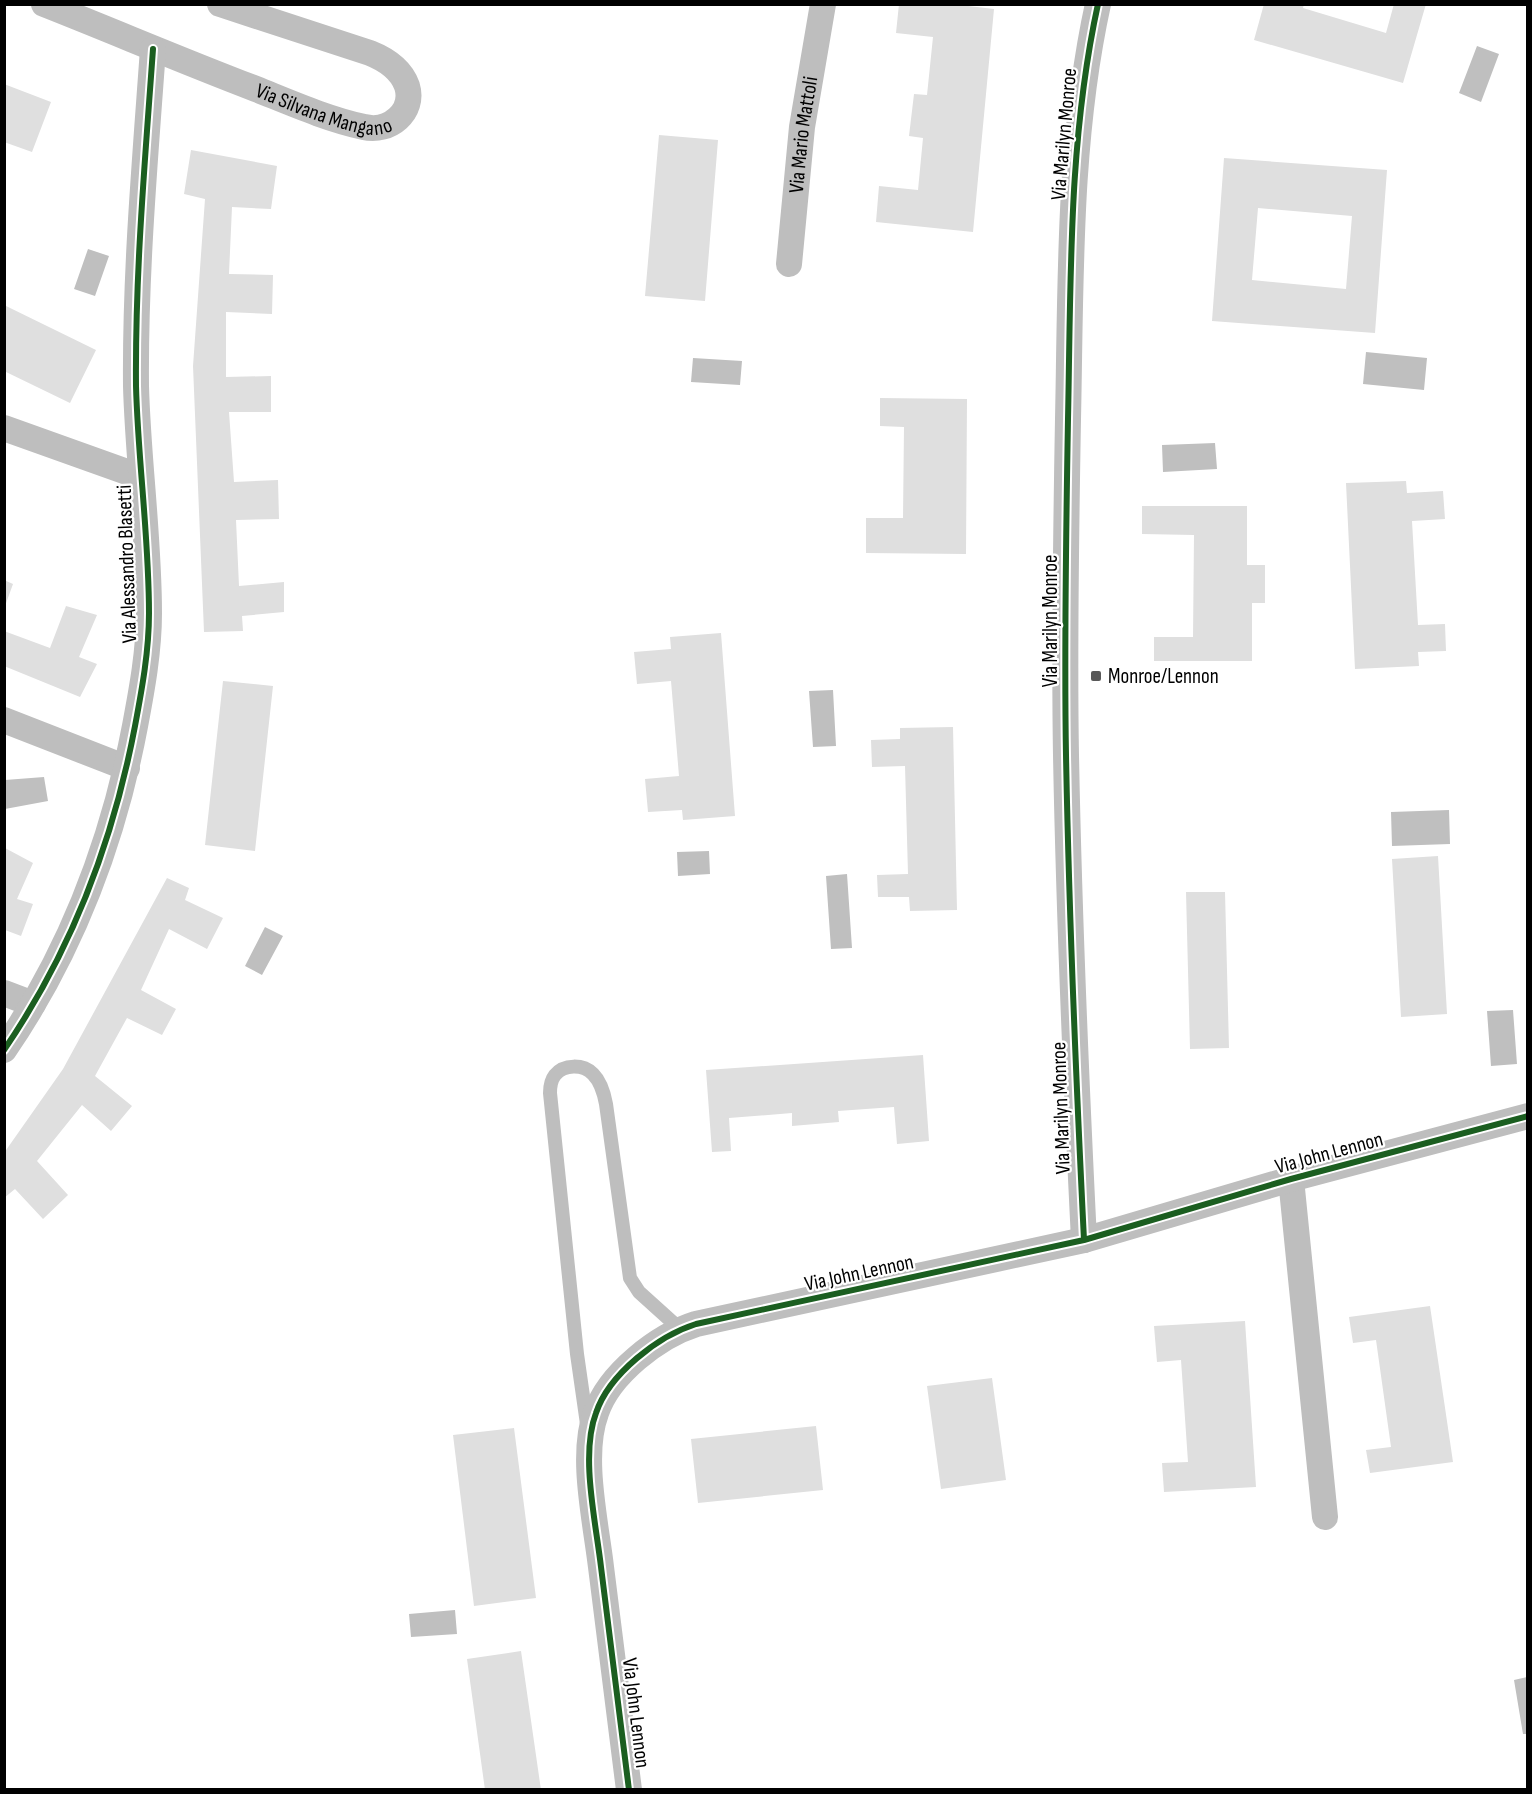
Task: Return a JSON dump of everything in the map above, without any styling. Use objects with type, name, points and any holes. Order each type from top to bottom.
[{"type":"street","name":"Via Silvana Mangano","points":[[57,6],[153,50],[278,98],[366,128],[390,125],[404,110],[408,95],[404,80],[393,66],[379,56],[220,4]]},
{"type":"street","name":"Via Mario Mattoli","points":[[789,264],[802,127],[823,4]]},
{"type":"street","name":"Via Marilyn Monroe","points":[[1084,1240],[1068,842],[1065,665],[1072,219],[1077,144],[1088,52],[1098,4]]},
{"type":"street","name":"Via Alessandro Blasetti","points":[[4,1050],[60,956],[84,903],[127,768],[142,686],[149,615],[136,387],[137,301],[153,50]]},
{"type":"street","points":[[4,428],[141,477]]},
{"type":"street","points":[[4,720],[127,768]]},
{"type":"street","points":[[4,993],[33,1004]]},
{"type":"street","name":"Via John Lennon","points":[[629,1790],[592,1492],[589,1441],[595,1414],[609,1389],[629,1366],[663,1339],[680,1329],[706,1322],[1084,1240],[1291,1179],[1527,1116]]},
{"type":"street","name":"Via John Lennon","points":[[1291,1179],[1325,1517]]},
{"type":"lane","points":[[589,1441],[577,1354],[550,1094],[553,1078],[560,1070],[573,1066],[585,1069],[595,1076],[602,1087],[630,1278],[639,1292],[680,1329]]},
{"type":"shaded area","points":[[1477,46],[1499,54],[1481,102],[1459,93]]},
{"type":"shaded area","points":[[88,249],[109,256],[95,296],[74,289]]},
{"type":"shaded area","points":[[1366,352],[1427,358],[1424,390],[1363,384]]},
{"type":"shaded area","points":[[693,358],[742,361],[740,385],[691,382]]},
{"type":"shaded area","points":[[1215,443],[1217,469],[1163,472],[1162,445]]},
{"type":"shaded area","points":[[833,690],[836,746],[813,747],[809,691]]},
{"type":"shaded area","points":[[44,777],[48,801],[5,809],[5,780]]},
{"type":"shaded area","points":[[1449,810],[1450,844],[1392,846],[1391,812]]},
{"type":"shaded area","points":[[709,851],[710,874],[678,876],[677,852]]},
{"type":"shaded area","points":[[847,874],[852,948],[831,949],[826,876]]},
{"type":"shaded area","points":[[265,927],[283,936],[262,975],[245,966]]},
{"type":"shaded area","points":[[1513,1010],[1517,1064],[1491,1066],[1487,1011]]},
{"type":"shaded area","points":[[455,1610],[457,1634],[411,1637],[409,1614]]},
{"type":"shaded area","points":[[1527,1677],[1527,1734],[1523,1734],[1514,1680]]},
{"type":"building","points":[[899,4],[951,4],[994,9],[973,232],[876,222],[879,186],[918,190],[923,138],[909,136],[914,94],[927,95],[933,37],[896,33]]},
{"type":"building","points":[[1264,4],[1304,4],[1303,8],[1386,33],[1394,4],[1426,4],[1403,83],[1254,40]]},
{"type":"building","points":[[4,84],[51,102],[32,152],[4,142]]},
{"type":"building","points":[[659,135],[718,140],[705,301],[645,296]]},
{"type":"building","points":[[191,150],[277,166],[271,209],[232,207],[229,274],[273,275],[272,314],[226,312],[226,377],[271,376],[271,412],[229,412],[234,482],[278,480],[279,519],[236,520],[239,586],[284,582],[284,612],[242,616],[243,631],[204,632],[193,366],[205,199],[184,194]]},
{"type":"building","points":[[1224,158],[1387,170],[1375,333],[1212,321]],"holes":[[[1258,208],[1352,216],[1346,289],[1252,280]]]},
{"type":"building","points":[[4,305],[96,350],[70,403],[4,371]]},
{"type":"building","points":[[880,398],[967,399],[966,554],[866,553],[866,518],[903,518],[904,427],[880,426]]},
{"type":"building","points":[[1406,481],[1407,493],[1443,491],[1445,519],[1412,521],[1418,625],[1445,624],[1446,651],[1418,652],[1419,666],[1355,669],[1346,483]]},
{"type":"building","points":[[1142,506],[1247,506],[1247,565],[1265,565],[1265,603],[1252,603],[1252,661],[1154,661],[1154,637],[1193,637],[1194,535],[1142,534]]},
{"type":"building","points":[[4,580],[13,584],[5,606],[4,606]]},
{"type":"building","points":[[66,606],[97,615],[79,657],[97,664],[80,697],[4,666],[4,631],[50,648]]},
{"type":"building","points":[[721,633],[735,816],[683,820],[682,810],[648,812],[645,779],[679,776],[671,681],[637,684],[634,652],[671,649],[670,637]]},
{"type":"building","points":[[223,681],[273,686],[255,851],[205,845]]},
{"type":"building","points":[[953,727],[957,910],[910,911],[909,897],[878,897],[877,875],[908,874],[905,766],[872,767],[871,740],[900,739],[900,728]]},
{"type":"building","points":[[5,848],[33,863],[17,899],[33,904],[21,936],[5,930]]},
{"type":"building","points":[[1438,856],[1447,1014],[1401,1017],[1392,859]]},
{"type":"building","points":[[167,878],[189,888],[185,900],[223,918],[207,949],[169,929],[141,990],[176,1009],[162,1035],[127,1018],[95,1076],[132,1106],[111,1131],[82,1105],[37,1161],[68,1195],[43,1219],[15,1189],[4,1198],[4,1153],[63,1069]]},
{"type":"building","points":[[1186,892],[1225,892],[1229,1048],[1190,1049]]},
{"type":"building","points":[[923,1055],[929,1141],[897,1144],[894,1107],[838,1111],[839,1122],[792,1126],[792,1113],[729,1118],[731,1151],[712,1152],[706,1070]]},
{"type":"building","points":[[1430,1306],[1453,1462],[1370,1473],[1366,1450],[1391,1447],[1376,1340],[1353,1343],[1349,1317]]},
{"type":"building","points":[[1245,1321],[1256,1487],[1164,1492],[1162,1463],[1188,1462],[1181,1360],[1157,1362],[1154,1326]]},
{"type":"building","points":[[992,1378],[1006,1480],[941,1489],[927,1386]]},
{"type":"building","points":[[816,1426],[823,1490],[698,1503],[691,1439]]},
{"type":"building","points":[[514,1428],[536,1598],[474,1606],[453,1435]]},
{"type":"building","points":[[521,1651],[541,1790],[485,1790],[467,1659]]},
{"type":"cycle path","points":[[1084,1240],[1067,816],[1066,545],[1070,315],[1076,159],[1088,56],[1098,4]]},
{"type":"cycle path","points":[[4,1050],[50,974],[69,935],[102,854],[126,769],[145,670],[149,627],[149,585],[137,414],[136,344],[141,217],[153,49]]},
{"type":"cycle path","points":[[629,1790],[593,1510],[589,1449],[591,1430],[602,1398],[623,1371],[651,1347],[666,1337],[696,1324],[1084,1240],[1291,1179],[1528,1116]]},
{"type":"place","name":"Monroe/Lennon","points":[[1096,676]]}]
